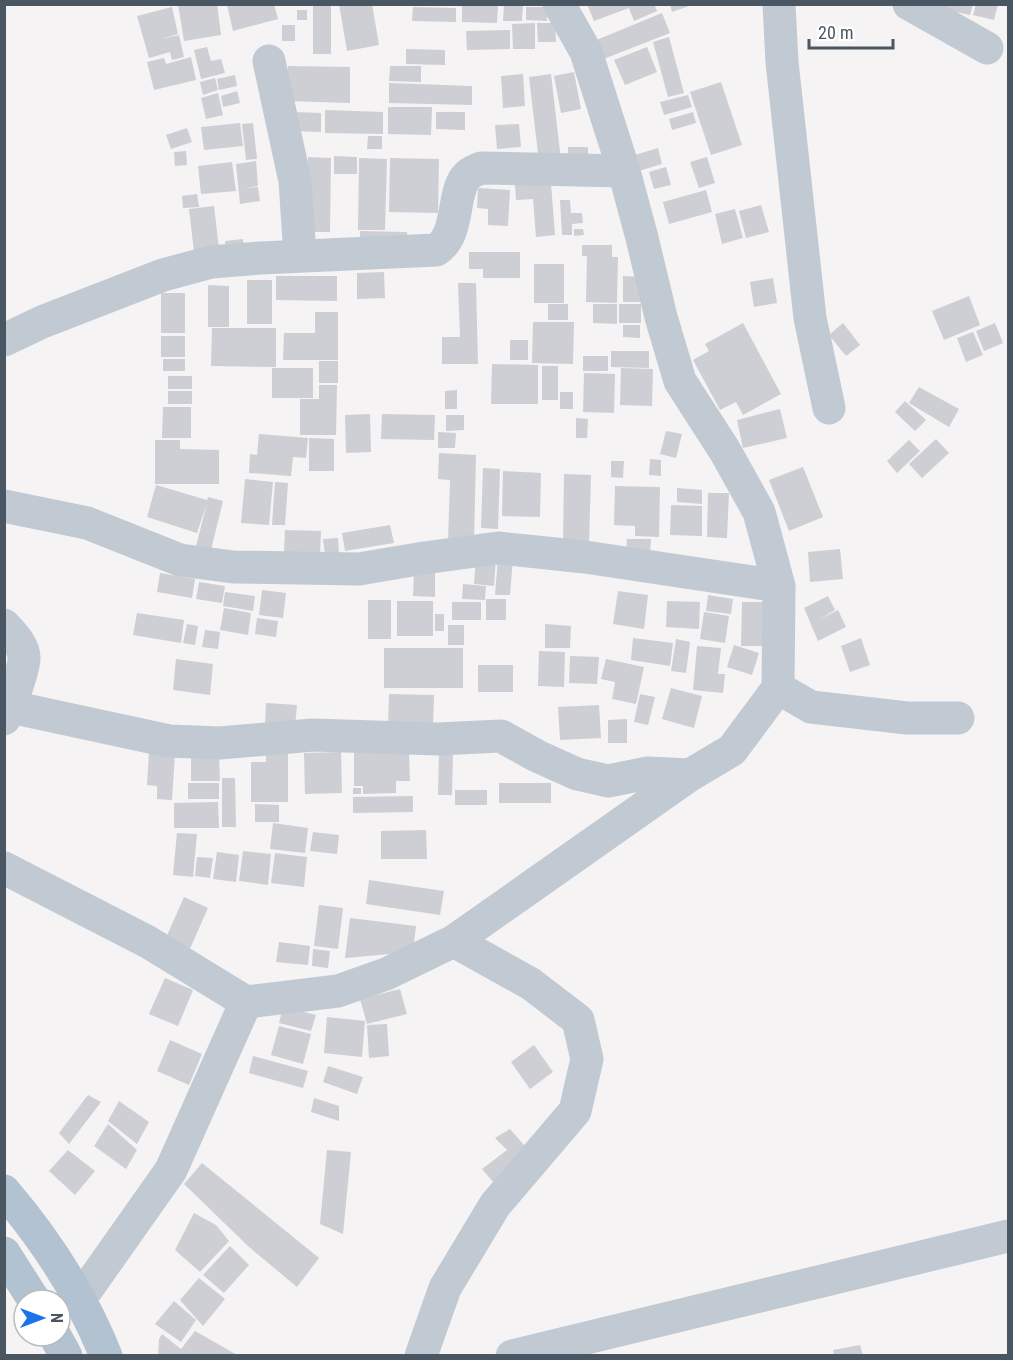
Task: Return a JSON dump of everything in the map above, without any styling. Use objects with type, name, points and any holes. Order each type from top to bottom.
[{"type":"main road","points":[[4,1191],[25,1216],[81,1299],[106,1356]]},
{"type":"main road","points":[[4,1253],[26,1288]]},
{"type":"street","points":[[4,868],[148,942],[246,1002],[338,990],[386,974],[454,941],[690,775],[732,750],[778,688],[779,586],[759,512],[725,451],[680,381],[661,317],[624,171],[586,52],[559,4]]},
{"type":"street","points":[[778,4],[782,62],[810,318],[829,408]]},
{"type":"street","points":[[909,4],[987,48]]},
{"type":"street","points":[[269,61],[295,181],[300,256]]},
{"type":"street","points":[[4,340],[42,322],[163,274],[211,262],[436,250],[444,245],[458,207],[460,189],[468,175],[481,168],[624,171]]},
{"type":"street","points":[[7,513],[87,523],[180,561],[233,567],[359,569],[498,548],[585,557],[779,586]]},
{"type":"street","points":[[4,625],[21,645],[24,658],[8,713],[169,741],[220,743],[312,735],[438,739],[501,736],[577,774],[608,781],[648,773],[690,775]]},
{"type":"street","points":[[778,688],[811,707],[907,718],[958,718]]},
{"type":"street","points":[[421,1356],[444,1288],[495,1205],[575,1111],[587,1059],[578,1020],[531,984],[454,941]]},
{"type":"street","points":[[81,1299],[171,1170],[246,1002]]},
{"type":"street","points":[[512,1356],[1008,1236]]},
{"type":"building","points":[[178,4],[217,4],[221,35],[184,41]]},
{"type":"building","points":[[274,4],[278,19],[233,31],[227,5]]},
{"type":"building","points":[[313,4],[331,4],[331,54],[313,54]]},
{"type":"building","points":[[339,4],[372,4],[379,45],[347,51]]},
{"type":"building","points":[[462,4],[498,4],[497,23],[462,22]]},
{"type":"building","points":[[504,4],[523,4],[522,21],[503,21]]},
{"type":"building","points":[[587,4],[654,4],[657,11],[634,21],[629,8],[594,21]]},
{"type":"building","points":[[670,4],[692,4],[692,5],[672,12]]},
{"type":"building","points":[[944,4],[973,4],[970,15],[943,9]]},
{"type":"building","points":[[976,4],[998,4],[994,20],[973,15]]},
{"type":"building","points":[[172,7],[178,34],[162,39],[179,35],[184,57],[172,60],[170,52],[149,58],[137,16]]},
{"type":"building","points":[[413,7],[456,8],[456,22],[412,21]]},
{"type":"building","points":[[526,7],[547,7],[547,21],[526,20]]},
{"type":"building","points":[[297,10],[307,10],[307,20],[297,20]]},
{"type":"building","points":[[662,13],[670,33],[601,60],[594,41]]},
{"type":"building","points":[[535,23],[535,49],[513,49],[512,24]]},
{"type":"building","points":[[537,23],[555,23],[556,42],[538,42]]},
{"type":"building","points":[[282,25],[295,25],[295,41],[282,41]]},
{"type":"building","points":[[510,30],[510,49],[467,50],[466,31]]},
{"type":"building","points":[[669,37],[684,93],[668,97],[653,42]]},
{"type":"building","points":[[207,47],[211,61],[221,59],[225,73],[201,79],[194,50]]},
{"type":"building","points":[[647,47],[657,72],[625,85],[614,60]]},
{"type":"building","points":[[406,49],[445,50],[445,65],[406,64]]},
{"type":"building","points":[[191,57],[196,80],[154,90],[147,62],[164,58],[166,64]]},
{"type":"building","points":[[288,66],[350,67],[350,103],[287,101]]},
{"type":"building","points":[[390,66],[421,66],[421,82],[389,81]]},
{"type":"building","points":[[574,72],[581,109],[561,113],[554,76]]},
{"type":"building","points":[[523,74],[525,106],[503,108],[501,76]]},
{"type":"building","points":[[551,74],[561,160],[539,162],[529,77]]},
{"type":"building","points":[[235,75],[237,86],[219,90],[217,79]]},
{"type":"building","points":[[215,78],[218,90],[203,95],[200,82]]},
{"type":"building","points":[[721,82],[742,145],[711,155],[690,92]]},
{"type":"building","points":[[389,83],[472,86],[472,105],[389,103]]},
{"type":"building","points":[[237,91],[240,103],[223,107],[221,96]]},
{"type":"building","points":[[218,93],[223,115],[206,119],[201,98]]},
{"type":"building","points":[[688,95],[692,107],[664,115],[660,102]]},
{"type":"building","points":[[388,107],[432,107],[431,135],[388,134]]},
{"type":"building","points":[[325,110],[383,112],[383,134],[325,133]]},
{"type":"building","points":[[293,112],[321,113],[321,132],[292,131]]},
{"type":"building","points":[[436,112],[465,112],[465,130],[436,129]]},
{"type":"building","points":[[693,112],[696,123],[672,130],[669,119]]},
{"type":"building","points":[[240,123],[243,146],[204,150],[201,127]]},
{"type":"building","points":[[253,123],[257,159],[246,160],[242,124]]},
{"type":"building","points":[[519,124],[521,147],[497,149],[495,125]]},
{"type":"building","points":[[187,128],[192,142],[171,149],[166,135]]},
{"type":"building","points":[[368,136],[382,136],[382,149],[367,149]]},
{"type":"building","points":[[568,147],[588,147],[588,162],[568,162]]},
{"type":"building","points":[[658,148],[662,164],[639,171],[635,155]]},
{"type":"building","points":[[186,151],[187,165],[175,166],[174,152]]},
{"type":"building","points":[[334,156],[357,157],[357,174],[334,174]]},
{"type":"building","points":[[308,157],[331,158],[330,232],[306,232]]},
{"type":"building","points":[[707,157],[715,183],[699,188],[690,162]]},
{"type":"building","points":[[359,158],[387,159],[385,230],[358,230]]},
{"type":"building","points":[[390,158],[439,159],[438,213],[389,212]]},
{"type":"building","points":[[256,161],[258,186],[246,188],[258,187],[260,201],[240,204],[236,164]]},
{"type":"building","points":[[232,162],[236,191],[201,194],[198,166]]},
{"type":"building","points":[[666,167],[671,185],[654,189],[649,172]]},
{"type":"building","points":[[551,183],[555,235],[536,237],[533,199],[516,200],[515,185]]},
{"type":"building","points":[[478,188],[510,190],[508,226],[488,225],[488,209],[477,208]]},
{"type":"building","points":[[706,190],[712,212],[669,224],[663,202]]},
{"type":"building","points":[[197,194],[199,207],[183,208],[182,196]]},
{"type":"building","points":[[560,200],[570,200],[571,213],[582,213],[583,223],[572,224],[572,235],[562,235]]},
{"type":"building","points":[[761,205],[769,232],[746,238],[739,211]]},
{"type":"building","points":[[214,206],[220,257],[195,260],[189,209]]},
{"type":"building","points":[[735,209],[743,238],[722,244],[715,214]]},
{"type":"building","points":[[574,229],[583,229],[584,235],[574,236]]},
{"type":"building","points":[[360,231],[407,232],[407,250],[360,249]]},
{"type":"building","points":[[243,239],[244,255],[227,257],[225,241]]},
{"type":"building","points":[[582,245],[612,245],[612,257],[618,257],[617,303],[586,302],[587,256],[582,256]]},
{"type":"building","points":[[469,252],[520,252],[520,278],[483,278],[483,269],[469,269]]},
{"type":"building","points":[[534,264],[564,264],[564,303],[534,303]]},
{"type":"building","points":[[384,272],[385,298],[357,299],[357,273]]},
{"type":"building","points":[[276,276],[337,276],[337,301],[276,300]]},
{"type":"building","points":[[623,276],[645,277],[645,302],[623,302]]},
{"type":"building","points":[[773,278],[777,303],[754,307],[750,282]]},
{"type":"building","points":[[247,280],[272,280],[272,324],[247,324]]},
{"type":"building","points":[[458,283],[476,283],[478,364],[442,364],[442,337],[460,337]]},
{"type":"building","points":[[208,285],[229,286],[229,327],[208,327]]},
{"type":"building","points":[[161,293],[185,293],[185,333],[161,333]]},
{"type":"building","points":[[969,296],[980,325],[944,340],[932,311]]},
{"type":"building","points":[[548,304],[568,304],[568,320],[548,320]]},
{"type":"building","points":[[593,304],[617,304],[617,324],[593,323]]},
{"type":"building","points":[[619,304],[641,304],[641,323],[619,323]]},
{"type":"building","points":[[315,312],[338,312],[338,360],[283,360],[284,333],[315,333]]},
{"type":"building","points":[[533,322],[574,322],[573,364],[532,363]]},
{"type":"building","points":[[743,323],[781,394],[743,415],[736,402],[720,410],[693,360],[709,351],[705,344]]},
{"type":"building","points":[[843,323],[860,345],[846,356],[829,335]]},
{"type":"building","points":[[995,323],[1003,343],[984,351],[976,331]]},
{"type":"building","points":[[623,325],[640,325],[640,338],[623,337]]},
{"type":"building","points":[[212,328],[276,328],[276,367],[211,366]]},
{"type":"building","points":[[973,332],[983,355],[966,362],[957,338]]},
{"type":"building","points":[[161,336],[185,336],[185,357],[161,357]]},
{"type":"building","points":[[510,340],[528,340],[528,360],[510,360]]},
{"type":"building","points":[[611,351],[649,351],[649,368],[611,367]]},
{"type":"building","points":[[583,356],[608,356],[608,371],[583,371]]},
{"type":"building","points":[[163,359],[185,359],[185,371],[163,371]]},
{"type":"building","points":[[319,361],[338,361],[338,383],[319,383]]},
{"type":"building","points":[[492,364],[538,365],[538,404],[491,404]]},
{"type":"building","points":[[542,366],[558,366],[558,400],[542,400]]},
{"type":"building","points":[[272,368],[313,368],[313,398],[272,398]]},
{"type":"building","points":[[621,368],[653,369],[652,406],[620,405]]},
{"type":"building","points":[[584,373],[615,374],[614,413],[583,412]]},
{"type":"building","points":[[168,376],[192,376],[192,389],[168,389]]},
{"type":"building","points":[[319,385],[337,385],[336,435],[300,435],[300,399],[319,399]]},
{"type":"building","points":[[919,387],[959,409],[949,427],[909,403]]},
{"type":"building","points":[[457,390],[457,409],[445,409],[445,391]]},
{"type":"building","points":[[168,391],[192,391],[192,404],[168,404]]},
{"type":"building","points":[[560,392],[573,392],[573,409],[560,409]]},
{"type":"building","points":[[905,401],[926,420],[915,431],[895,412]]},
{"type":"building","points":[[163,407],[191,407],[191,438],[162,438]]},
{"type":"building","points":[[780,409],[787,438],[743,448],[737,420]]},
{"type":"building","points":[[370,414],[371,452],[346,453],[345,415]]},
{"type":"building","points":[[382,414],[435,415],[434,440],[381,439]]},
{"type":"building","points":[[446,415],[464,415],[464,430],[446,431]]},
{"type":"building","points":[[576,418],[588,419],[587,438],[576,438]]},
{"type":"building","points":[[666,431],[682,434],[676,458],[660,454]]},
{"type":"building","points":[[438,432],[456,433],[455,448],[438,448]]},
{"type":"building","points":[[259,434],[308,438],[306,458],[293,457],[291,476],[249,473],[250,454],[257,455]]},
{"type":"building","points":[[309,438],[334,439],[334,471],[309,471]]},
{"type":"building","points":[[936,439],[949,453],[922,478],[909,464]]},
{"type":"building","points":[[155,440],[180,440],[180,449],[219,450],[219,484],[155,484]]},
{"type":"building","points":[[909,440],[920,451],[897,473],[887,461]]},
{"type":"building","points":[[439,453],[476,455],[474,542],[448,541],[450,480],[438,479]]},
{"type":"building","points":[[650,459],[661,460],[661,476],[649,475]]},
{"type":"building","points":[[611,461],[624,461],[623,478],[611,477]]},
{"type":"building","points":[[803,467],[823,517],[789,531],[769,480]]},
{"type":"building","points":[[483,468],[500,469],[498,529],[481,528]]},
{"type":"building","points":[[503,471],[541,473],[540,517],[502,516]]},
{"type":"building","points":[[564,474],[591,475],[589,544],[563,543]]},
{"type":"building","points":[[245,479],[273,482],[269,525],[241,523]]},
{"type":"building","points":[[275,482],[288,483],[285,525],[272,525]]},
{"type":"building","points":[[156,485],[207,500],[208,497],[223,501],[211,550],[196,546],[207,503],[197,533],[147,517]]},
{"type":"building","points":[[615,486],[660,487],[659,537],[635,536],[635,526],[614,525]]},
{"type":"building","points":[[677,488],[702,490],[702,504],[677,502]]},
{"type":"building","points":[[708,493],[729,493],[727,538],[707,537]]},
{"type":"building","points":[[671,505],[702,506],[702,536],[670,535]]},
{"type":"building","points":[[390,525],[394,543],[345,551],[342,533]]},
{"type":"building","points":[[285,530],[321,531],[320,554],[284,552]]},
{"type":"building","points":[[338,538],[339,554],[325,555],[323,539]]},
{"type":"building","points":[[627,539],[651,539],[650,552],[626,551]]},
{"type":"building","points":[[840,549],[843,579],[810,582],[808,552]]},
{"type":"building","points":[[476,556],[496,558],[494,586],[474,584]]},
{"type":"building","points":[[498,558],[513,559],[510,595],[495,595]]},
{"type":"building","points":[[414,572],[435,572],[435,597],[413,596]]},
{"type":"building","points":[[160,573],[195,579],[192,598],[157,592]]},
{"type":"building","points":[[199,582],[225,586],[222,603],[196,599]]},
{"type":"building","points":[[463,584],[486,586],[485,600],[462,599]]},
{"type":"building","points":[[262,590],[286,593],[283,618],[259,615]]},
{"type":"building","points":[[618,591],[648,595],[644,629],[613,624]]},
{"type":"building","points":[[225,592],[255,596],[253,611],[223,606]]},
{"type":"building","points":[[708,595],[733,599],[731,614],[706,611]]},
{"type":"building","points":[[828,596],[835,610],[820,619],[838,610],[846,627],[818,641],[804,608]]},
{"type":"building","points":[[486,599],[506,599],[506,620],[486,620]]},
{"type":"building","points":[[368,600],[391,600],[391,639],[368,639]]},
{"type":"building","points":[[397,601],[433,601],[433,636],[397,636]]},
{"type":"building","points":[[667,601],[700,602],[699,629],[666,627]]},
{"type":"building","points":[[452,602],[481,602],[481,620],[452,620]]},
{"type":"building","points":[[742,602],[774,602],[774,646],[741,646]]},
{"type":"building","points":[[224,608],[251,613],[248,635],[220,630]]},
{"type":"building","points":[[704,612],[729,616],[725,643],[700,639]]},
{"type":"building","points":[[137,613],[184,620],[181,643],[133,635]]},
{"type":"building","points":[[435,614],[444,614],[444,631],[435,631]]},
{"type":"building","points":[[257,618],[278,621],[276,637],[255,634]]},
{"type":"building","points":[[187,624],[198,626],[195,645],[183,643]]},
{"type":"building","points":[[545,624],[571,626],[570,648],[545,648]]},
{"type":"building","points":[[448,625],[464,625],[464,645],[448,645]]},
{"type":"building","points":[[205,630],[220,632],[218,649],[202,647]]},
{"type":"building","points":[[633,638],[673,643],[670,666],[631,660]]},
{"type":"building","points":[[861,638],[870,665],[850,672],[841,646]]},
{"type":"building","points":[[676,639],[690,642],[686,673],[671,671]]},
{"type":"building","points":[[734,645],[759,653],[752,675],[727,667]]},
{"type":"building","points":[[697,646],[721,648],[718,674],[725,674],[723,693],[693,690]]},
{"type":"building","points":[[384,648],[463,648],[463,688],[384,688]]},
{"type":"building","points":[[539,651],[565,652],[564,687],[538,686]]},
{"type":"building","points":[[570,656],[599,657],[597,684],[569,683]]},
{"type":"building","points":[[176,659],[213,664],[210,695],[173,690]]},
{"type":"building","points":[[606,659],[644,667],[636,704],[612,699],[615,682],[601,679]]},
{"type":"building","points":[[478,665],[513,665],[513,692],[478,692]]},
{"type":"building","points":[[671,688],[702,696],[694,728],[662,719]]},
{"type":"building","points":[[389,694],[434,695],[433,728],[388,727]]},
{"type":"building","points":[[640,694],[655,697],[648,725],[634,722]]},
{"type":"building","points":[[266,703],[297,705],[295,727],[265,725]]},
{"type":"building","points":[[599,705],[601,738],[560,740],[558,707]]},
{"type":"building","points":[[627,719],[627,743],[608,743],[608,720]]},
{"type":"building","points":[[439,750],[453,750],[452,795],[438,795]]},
{"type":"building","points":[[149,752],[175,753],[172,800],[157,799],[157,786],[147,785]]},
{"type":"building","points":[[266,752],[288,752],[288,802],[251,802],[251,762],[266,762]]},
{"type":"building","points":[[341,752],[342,793],[305,794],[304,753]]},
{"type":"building","points":[[354,753],[409,753],[410,781],[396,781],[396,793],[363,794],[363,786],[354,786]]},
{"type":"building","points":[[191,756],[219,756],[220,781],[191,781]]},
{"type":"building","points":[[222,778],[235,778],[236,827],[222,827]]},
{"type":"building","points":[[188,783],[219,783],[219,799],[188,799]]},
{"type":"building","points":[[499,783],[551,783],[551,803],[499,803]]},
{"type":"building","points":[[353,788],[361,788],[361,794],[353,794]]},
{"type":"building","points":[[455,790],[487,790],[487,805],[455,805]]},
{"type":"building","points":[[413,796],[413,812],[353,813],[353,797]]},
{"type":"building","points":[[218,802],[219,828],[174,828],[174,803]]},
{"type":"building","points":[[255,804],[279,805],[279,822],[255,822]]},
{"type":"building","points":[[273,823],[308,828],[305,853],[270,849]]},
{"type":"building","points":[[426,830],[427,859],[381,859],[381,831]]},
{"type":"building","points":[[313,832],[339,835],[337,854],[310,851]]},
{"type":"building","points":[[177,833],[197,834],[193,877],[173,875]]},
{"type":"building","points":[[243,851],[271,854],[268,885],[239,881]]},
{"type":"building","points":[[217,852],[239,855],[236,882],[213,879]]},
{"type":"building","points":[[275,853],[307,857],[304,887],[271,883]]},
{"type":"building","points":[[197,857],[213,858],[210,878],[195,876]]},
{"type":"building","points":[[369,880],[444,891],[440,915],[366,904]]},
{"type":"building","points":[[184,897],[208,908],[189,951],[165,940]]},
{"type":"building","points":[[319,905],[343,908],[338,949],[314,946]]},
{"type":"building","points":[[350,918],[416,926],[413,952],[345,958]]},
{"type":"building","points":[[279,942],[310,946],[308,965],[276,962]]},
{"type":"building","points":[[313,949],[330,951],[328,968],[312,966]]},
{"type":"building","points":[[165,978],[193,990],[178,1026],[149,1014]]},
{"type":"building","points":[[400,989],[407,1014],[367,1024],[360,999]]},
{"type":"building","points":[[283,1007],[316,1015],[311,1031],[279,1023]]},
{"type":"building","points":[[327,1017],[365,1021],[362,1057],[324,1053]]},
{"type":"building","points":[[387,1024],[389,1056],[369,1058],[367,1025]]},
{"type":"building","points":[[279,1026],[311,1034],[303,1064],[271,1055]]},
{"type":"building","points":[[170,1040],[202,1054],[189,1085],[157,1071]]},
{"type":"building","points":[[534,1045],[553,1072],[530,1089],[511,1062]]},
{"type":"building","points":[[253,1056],[308,1071],[303,1088],[249,1073]]},
{"type":"building","points":[[328,1066],[363,1077],[357,1094],[323,1082]]},
{"type":"building","points":[[88,1095],[101,1102],[69,1144],[59,1133]]},
{"type":"building","points":[[314,1098],[339,1106],[339,1121],[311,1112]]},
{"type":"building","points":[[119,1101],[149,1122],[137,1144],[108,1121]]},
{"type":"building","points":[[108,1124],[137,1150],[126,1169],[94,1146]]},
{"type":"building","points":[[510,1129],[531,1153],[494,1183],[482,1169],[507,1150],[495,1138]]},
{"type":"building","points":[[68,1150],[95,1171],[75,1195],[49,1171]]},
{"type":"building","points":[[327,1150],[351,1152],[343,1234],[320,1224]]},
{"type":"building","points":[[202,1163],[319,1258],[297,1287],[249,1247],[184,1184]]},
{"type":"building","points":[[194,1213],[216,1225],[229,1241],[200,1272],[175,1250]]},
{"type":"building","points":[[230,1246],[249,1265],[224,1293],[203,1275]]},
{"type":"building","points":[[199,1278],[225,1299],[203,1326],[180,1300]]},
{"type":"building","points":[[174,1301],[196,1320],[181,1342],[155,1324]]},
{"type":"building","points":[[195,1331],[239,1356],[158,1356],[159,1339],[162,1334],[181,1349]]},
{"type":"building","points":[[860,1345],[863,1356],[834,1356],[833,1350]]}]
